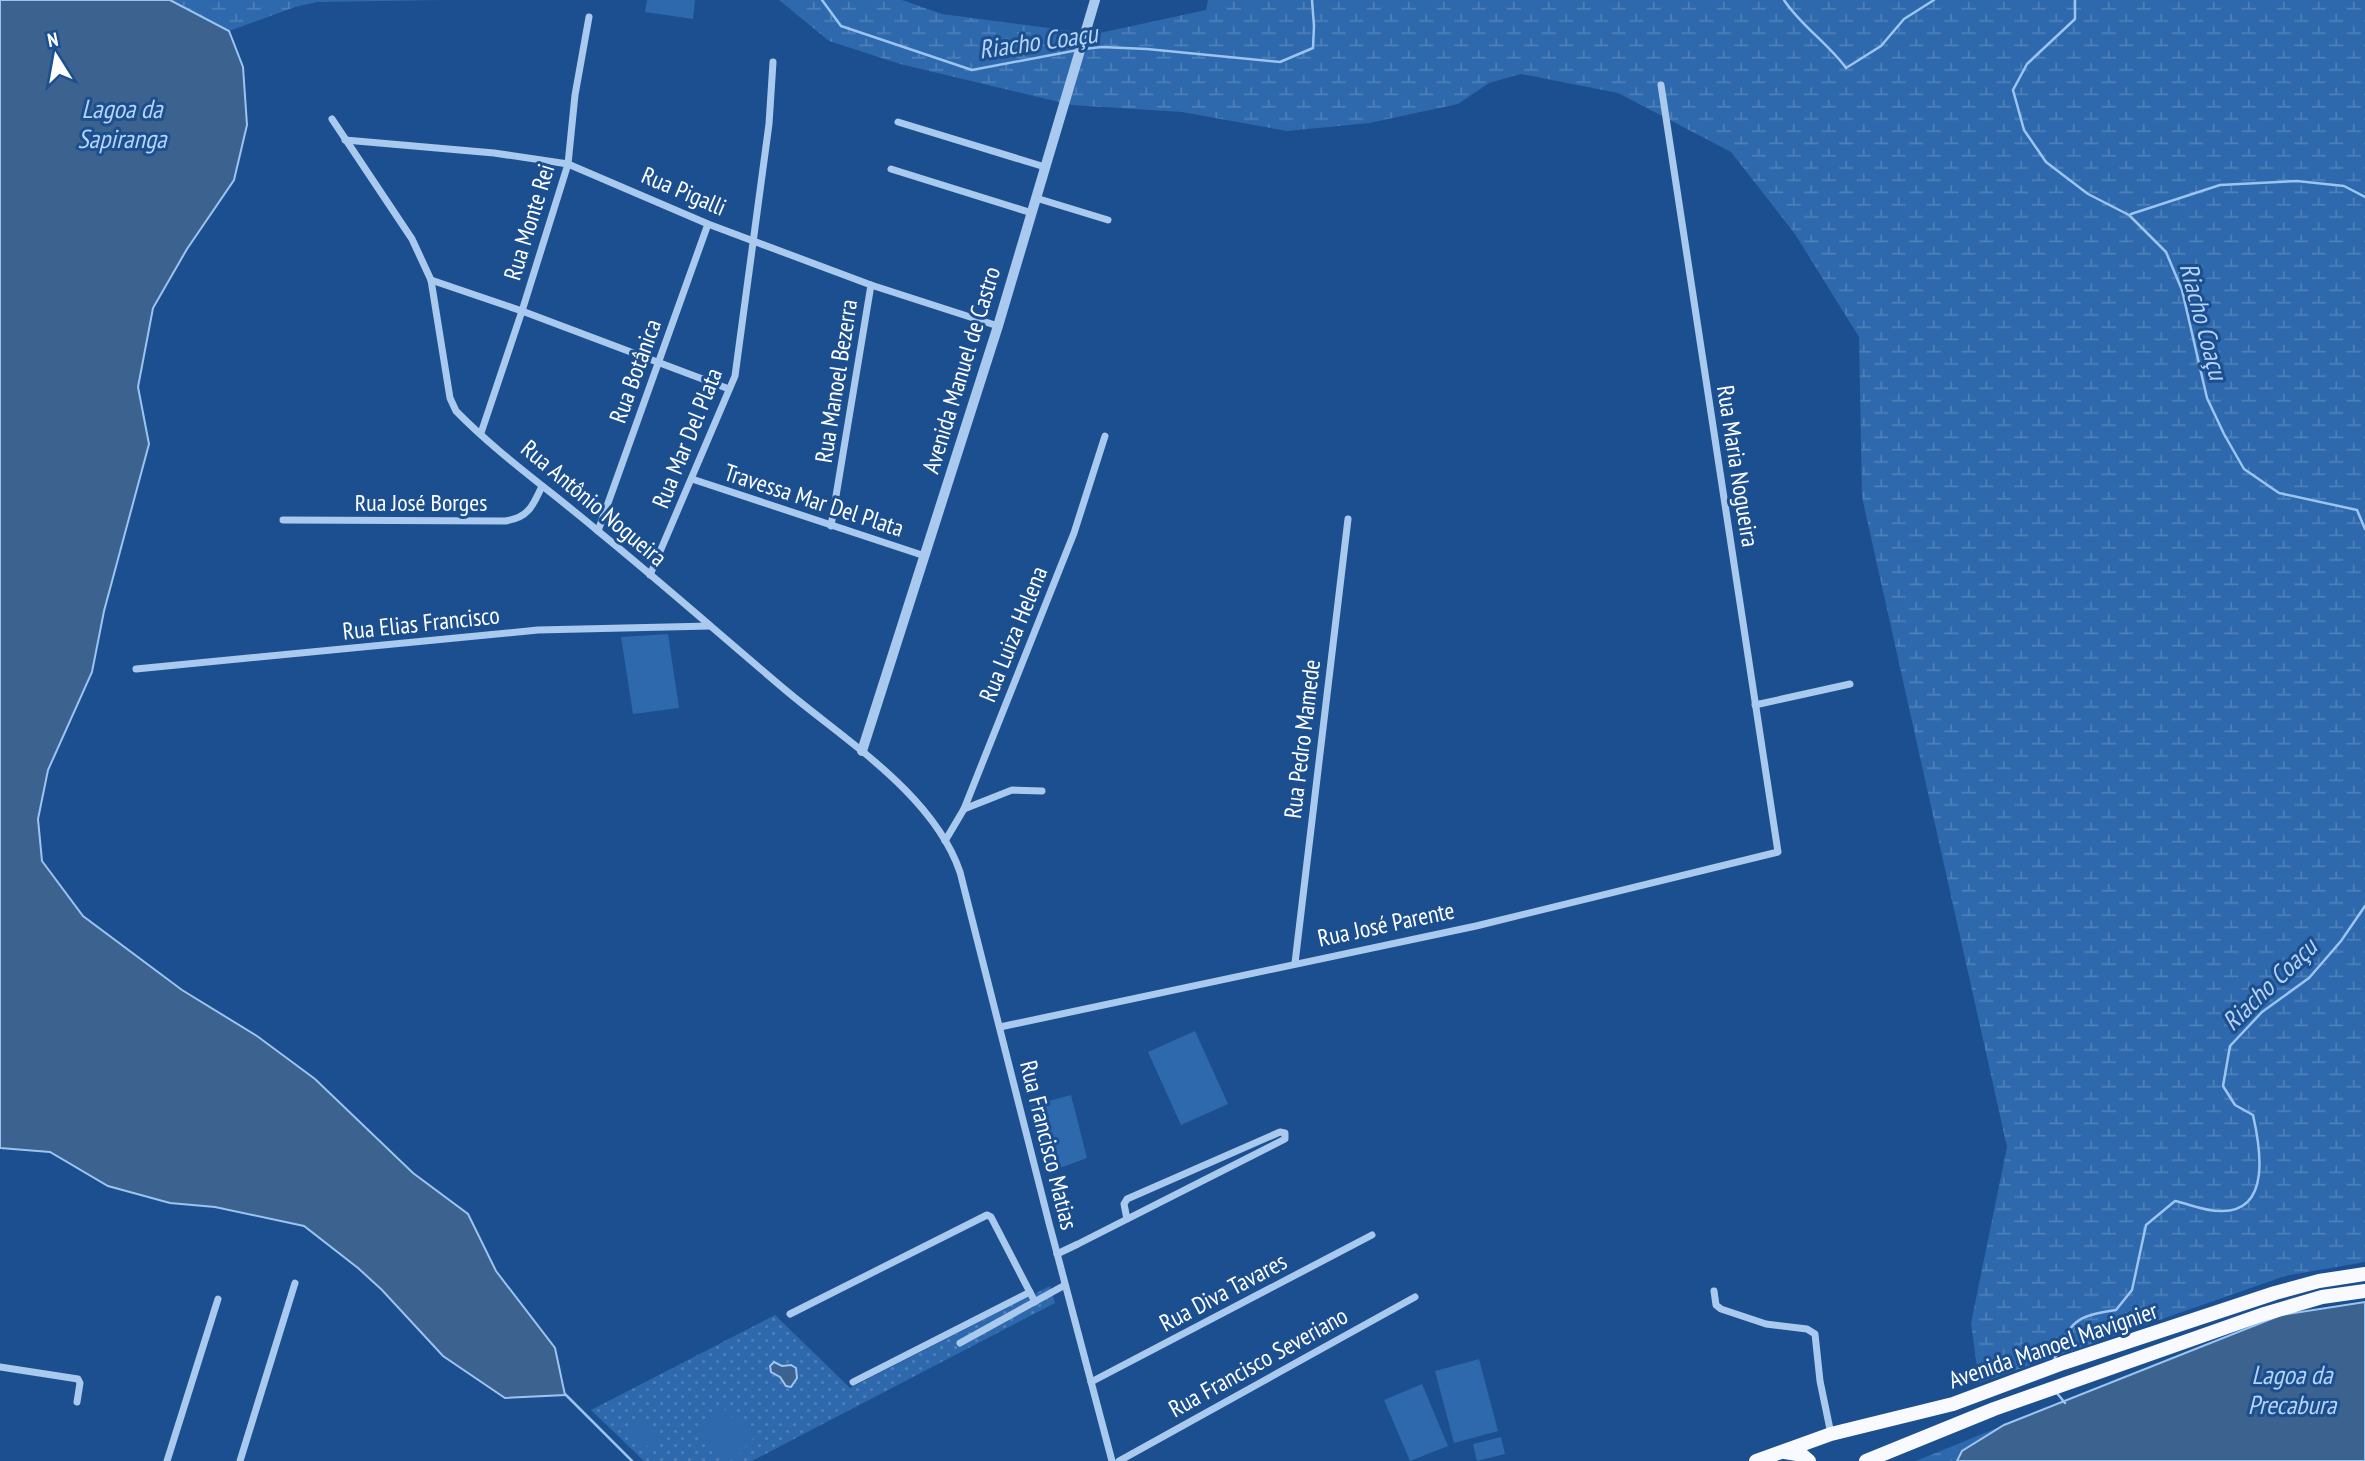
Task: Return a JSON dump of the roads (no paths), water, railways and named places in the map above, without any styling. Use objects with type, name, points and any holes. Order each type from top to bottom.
[{"type":"highway","name":"Avenida Manoel Mavignier","points":[[1756,1461],[1831,1434],[1931,1411],[2063,1363],[2275,1293],[2319,1281],[2365,1274]]},
{"type":"highway","name":"Avenida Manoel Mavignier","points":[[1866,1461],[1994,1409],[2280,1309],[2322,1297],[2365,1291]]},
{"type":"highway","points":[[1784,1451],[1802,1455],[1809,1461]]},
{"type":"street","name":"Avenida Manuel de Castro","points":[[862,751],[998,327],[1095,0]]},
{"type":"street","name":"Rua Monte Rei","points":[[481,433],[568,164],[575,94],[589,17]]},
{"type":"street","name":"Rua Mar Del Plata","points":[[650,575],[692,480],[738,362],[769,124],[773,62]]},
{"type":"street","name":"Rua Maria Nogueira","points":[[1661,85],[1778,852]]},
{"type":"street","name":"Rua Antônio Nogueira","points":[[332,119],[412,239],[431,280],[453,405],[462,417],[862,751],[922,808],[946,841]]},
{"type":"street","points":[[898,122],[1045,167]]},
{"type":"street","name":"Rua Pigalli","points":[[345,140],[494,153],[568,164],[708,224],[871,285],[998,327]]},
{"type":"street","points":[[891,169],[1032,213]]},
{"type":"street","points":[[1036,198],[1108,220]]},
{"type":"street","name":"Rua Botânica","points":[[598,531],[708,224]]},
{"type":"street","points":[[431,280],[522,310],[729,389]]},
{"type":"street","name":"Rua Manoel Bezerra","points":[[831,526],[871,285]]},
{"type":"street","name":"Rua Luiza Helena","points":[[946,841],[964,809],[1074,533],[1105,436]]},
{"type":"street","name":"Travessa Mar Del Plata","points":[[692,480],[925,556]]},
{"type":"street","name":"Rua José Borges","points":[[283,520],[505,521],[519,518],[531,510],[542,486]]},
{"type":"street","name":"Rua Pedro Mamede","points":[[1295,963],[1348,519]]},
{"type":"street","name":"Rua Elias Francisco","points":[[136,669],[538,630],[710,626]]},
{"type":"street","points":[[1755,705],[1850,684]]},
{"type":"street","points":[[964,809],[1012,790],[1042,791]]},
{"type":"street","name":"Rua Francisco Matias","points":[[946,841],[960,872],[1112,1461]]},
{"type":"street","name":"Rua José Parente","points":[[1000,1027],[1476,926],[1778,852]]},
{"type":"street","points":[[1057,1254],[1127,1219],[1285,1139],[1285,1133],[1280,1132],[1128,1199],[1124,1204],[1127,1219]]},
{"type":"street","points":[[790,1314],[987,1215],[991,1217],[1035,1302]]},
{"type":"street","name":"Rua Diva Tavares","points":[[1091,1382],[1372,1235]]},
{"type":"street","points":[[240,1461],[295,1283]]},
{"type":"street","points":[[960,1343],[1065,1285]]},
{"type":"street","points":[[1714,1291],[1716,1305],[1721,1309],[1766,1324],[1807,1329],[1815,1334],[1820,1381],[1831,1434]]},
{"type":"street","points":[[853,1382],[1030,1292]]},
{"type":"street","name":"Rua Francisco Severiano","points":[[1119,1461],[1415,1297]]},
{"type":"street","points":[[167,1461],[218,1299]]},
{"type":"street","points":[[0,1367],[78,1379],[80,1383],[77,1402]]},
{"type":"water","name":"Lagoa da Sapiranga","points":[[0,0],[170,0],[229,31],[243,67],[247,125],[234,180],[187,249],[153,308],[138,387],[149,444],[104,611],[92,672],[48,770],[38,819],[42,861],[83,916],[182,990],[257,1036],[315,1079],[413,1173],[468,1214],[496,1271],[555,1348],[565,1395],[505,1398],[443,1356],[382,1290],[304,1226],[215,1207],[170,1203],[108,1186],[50,1152],[0,1148]]},
{"type":"water","name":"Lagoa da Precabura","points":[[2365,1302],[2365,1461],[1957,1461],[1962,1451],[2004,1425],[2281,1315]]},
{"type":"water","points":[[774,1362],[796,1368],[797,1378],[791,1387],[786,1386],[780,1377],[771,1372],[770,1366]]},
{"type":"waterway","name":"Riacho Coaçu","points":[[822,0],[841,26],[972,70],[1078,50]]},
{"type":"waterway","name":"Riacho Coaçu","points":[[1084,49],[1147,49],[1280,62],[1313,48],[1312,0]]},
{"type":"waterway","name":"Riacho Coaçu","points":[[1784,0],[1846,68],[1881,46],[1904,19],[1934,0]]},
{"type":"waterway","name":"Riacho Coaçu","points":[[2075,0],[2075,19],[2027,64],[2013,90],[2024,130],[2046,162],[2088,194],[2129,215],[2166,252],[2182,290],[2207,398],[2244,469],[2279,493],[2357,510],[2365,529]]},
{"type":"waterway","points":[[2131,214],[2220,185],[2297,181],[2344,186],[2365,197]]},
{"type":"waterway","name":"Riacho Coaçu","points":[[2054,1360],[2075,1323],[2090,1315],[2116,1310],[2132,1290],[2146,1225],[2175,1201],[2222,1211],[2238,1208],[2249,1200],[2256,1189],[2259,1175],[2258,1143],[2253,1115],[2235,1105],[2223,1086],[2230,1046],[2262,1012],[2309,978],[2341,941],[2365,906]]},
{"type":"waterway","name":"Riacho Coaçu","points":[[2056,1392],[2065,1403]]},
{"type":"waterway","points":[[565,1394],[632,1461]]}]
